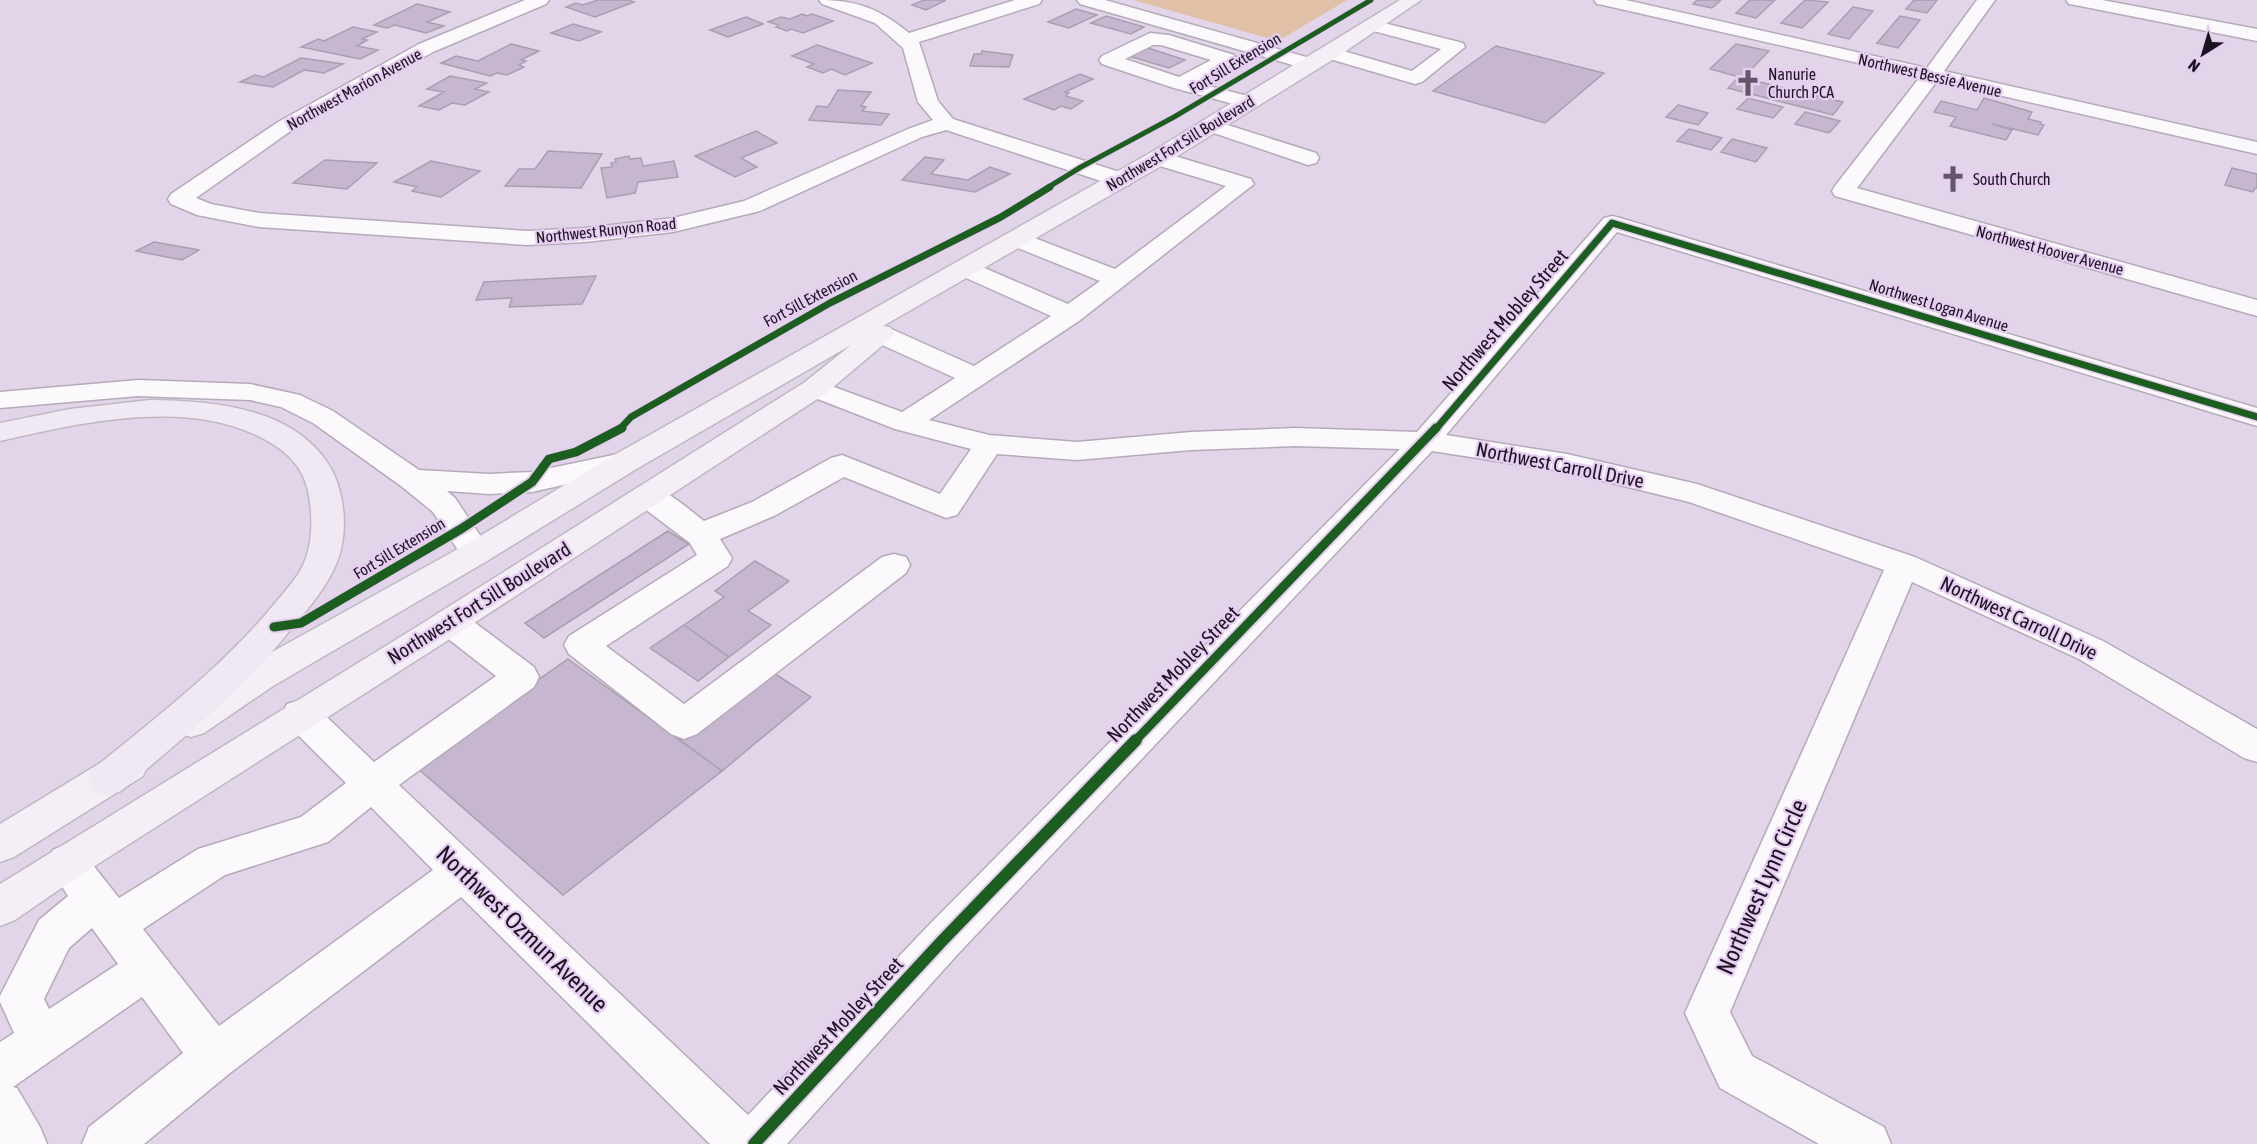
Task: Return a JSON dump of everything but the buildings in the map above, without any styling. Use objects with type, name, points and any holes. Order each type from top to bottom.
[{"type":"highway","points":[[0,432],[87,414],[119,410],[221,413],[277,431],[312,460],[322,480],[328,518],[323,555],[307,586],[254,652],[207,696],[107,780]]},
{"type":"main road","name":"Northwest Fort Sill Boulevard","points":[[0,845],[107,780],[260,676],[476,552],[627,461],[1121,180],[1212,126],[1412,0]]},
{"type":"main road","name":"Northwest Fort Sill Boulevard","points":[[0,907],[67,861],[440,629],[815,388],[954,274]]},
{"type":"main road","points":[[440,629],[465,585],[476,552]]},
{"type":"street","name":"Northwest Marion Avenue","points":[[179,199],[285,126],[426,48],[540,0]]},
{"type":"street","points":[[828,0],[881,19],[907,40],[912,46],[928,102],[946,123],[1121,180]]},
{"type":"street","points":[[907,40],[1033,0]]},
{"type":"street","points":[[1086,0],[1310,64]]},
{"type":"street","name":"Northwest Bessie Avenue","points":[[1603,0],[2257,148]]},
{"type":"street","points":[[1931,76],[1986,0]]},
{"type":"street","points":[[2075,0],[2257,35]]},
{"type":"street","points":[[1330,53],[1415,78],[1456,47],[1372,25]]},
{"type":"street","points":[[1162,39],[1182,28]]},
{"type":"street","points":[[1181,84],[1227,59],[1162,39],[1150,39],[1109,60],[1181,84],[1248,102]]},
{"type":"street","points":[[1207,53],[1229,41]]},
{"type":"street","name":"Northwest Hoover Avenue","points":[[1931,76],[1843,191],[1952,224],[2257,308]]},
{"type":"street","name":"Northwest Runyon Road","points":[[179,199],[205,210],[259,220],[527,238],[585,235],[673,225],[752,206],[915,133],[946,123]]},
{"type":"street","points":[[1212,126],[1308,158]]},
{"type":"street","points":[[905,423],[1070,315],[1243,184],[1158,158]]},
{"type":"street","name":"Northwest Logan Avenue","points":[[1612,223],[2257,417]]},
{"type":"street","name":"Northwest Mobley Street","points":[[754,1144],[950,932],[1425,441],[1612,223]]},
{"type":"street","points":[[1016,239],[1118,279]]},
{"type":"street","points":[[954,274],[1070,315]]},
{"type":"street","points":[[880,334],[976,377]]},
{"type":"street","points":[[0,400],[138,388],[250,392],[290,401],[323,417],[412,478],[444,505],[476,552]]},
{"type":"street","name":"Northwest Carroll Drive","points":[[815,388],[905,423],[989,444],[1077,451],[1191,441],[1295,437],[1425,441],[1567,463],[1697,494],[1903,565],[2091,650],[2257,747]]},
{"type":"street","points":[[701,535],[763,509],[842,465],[946,508],[989,444]]},
{"type":"street","points":[[412,478],[489,484],[532,482],[627,461]]},
{"type":"street","points":[[648,496],[701,535],[716,558],[581,645],[684,724],[894,565]]},
{"type":"street","name":"Northwest Lynn Circle","points":[[1867,1144],[1736,1072],[1707,1013],[1903,565]]},
{"type":"street","points":[[41,1042],[21,999],[54,934],[212,861],[314,830],[371,785],[521,677],[440,629]]},
{"type":"street","name":"Northwest Ozmun Avenue","points":[[300,714],[744,1144]]},
{"type":"street","points":[[67,861],[214,1057]]},
{"type":"street","points":[[106,1144],[214,1057],[462,872]]},
{"type":"street","points":[[0,1069],[148,968]]},
{"type":"street","points":[[0,1105],[23,1144]]},
{"type":"shaded area","points":[[1133,0],[1347,0],[1278,41]]},
{"type":"cycle path","name":"Fort Sill Extension","points":[[274,627],[301,623],[461,529],[532,482],[549,459],[576,452],[603,440],[624,427],[631,417],[830,303],[1001,217],[1081,167],[1174,117],[1371,0]]},
{"type":"cycle path","points":[[754,1144],[942,941],[1425,441],[1612,223],[2257,417]]},
{"type":"place","name":"Nanurie Church PCA","points":[[1748,83]]},
{"type":"place","name":"South Church","points":[[1953,179]]}]
